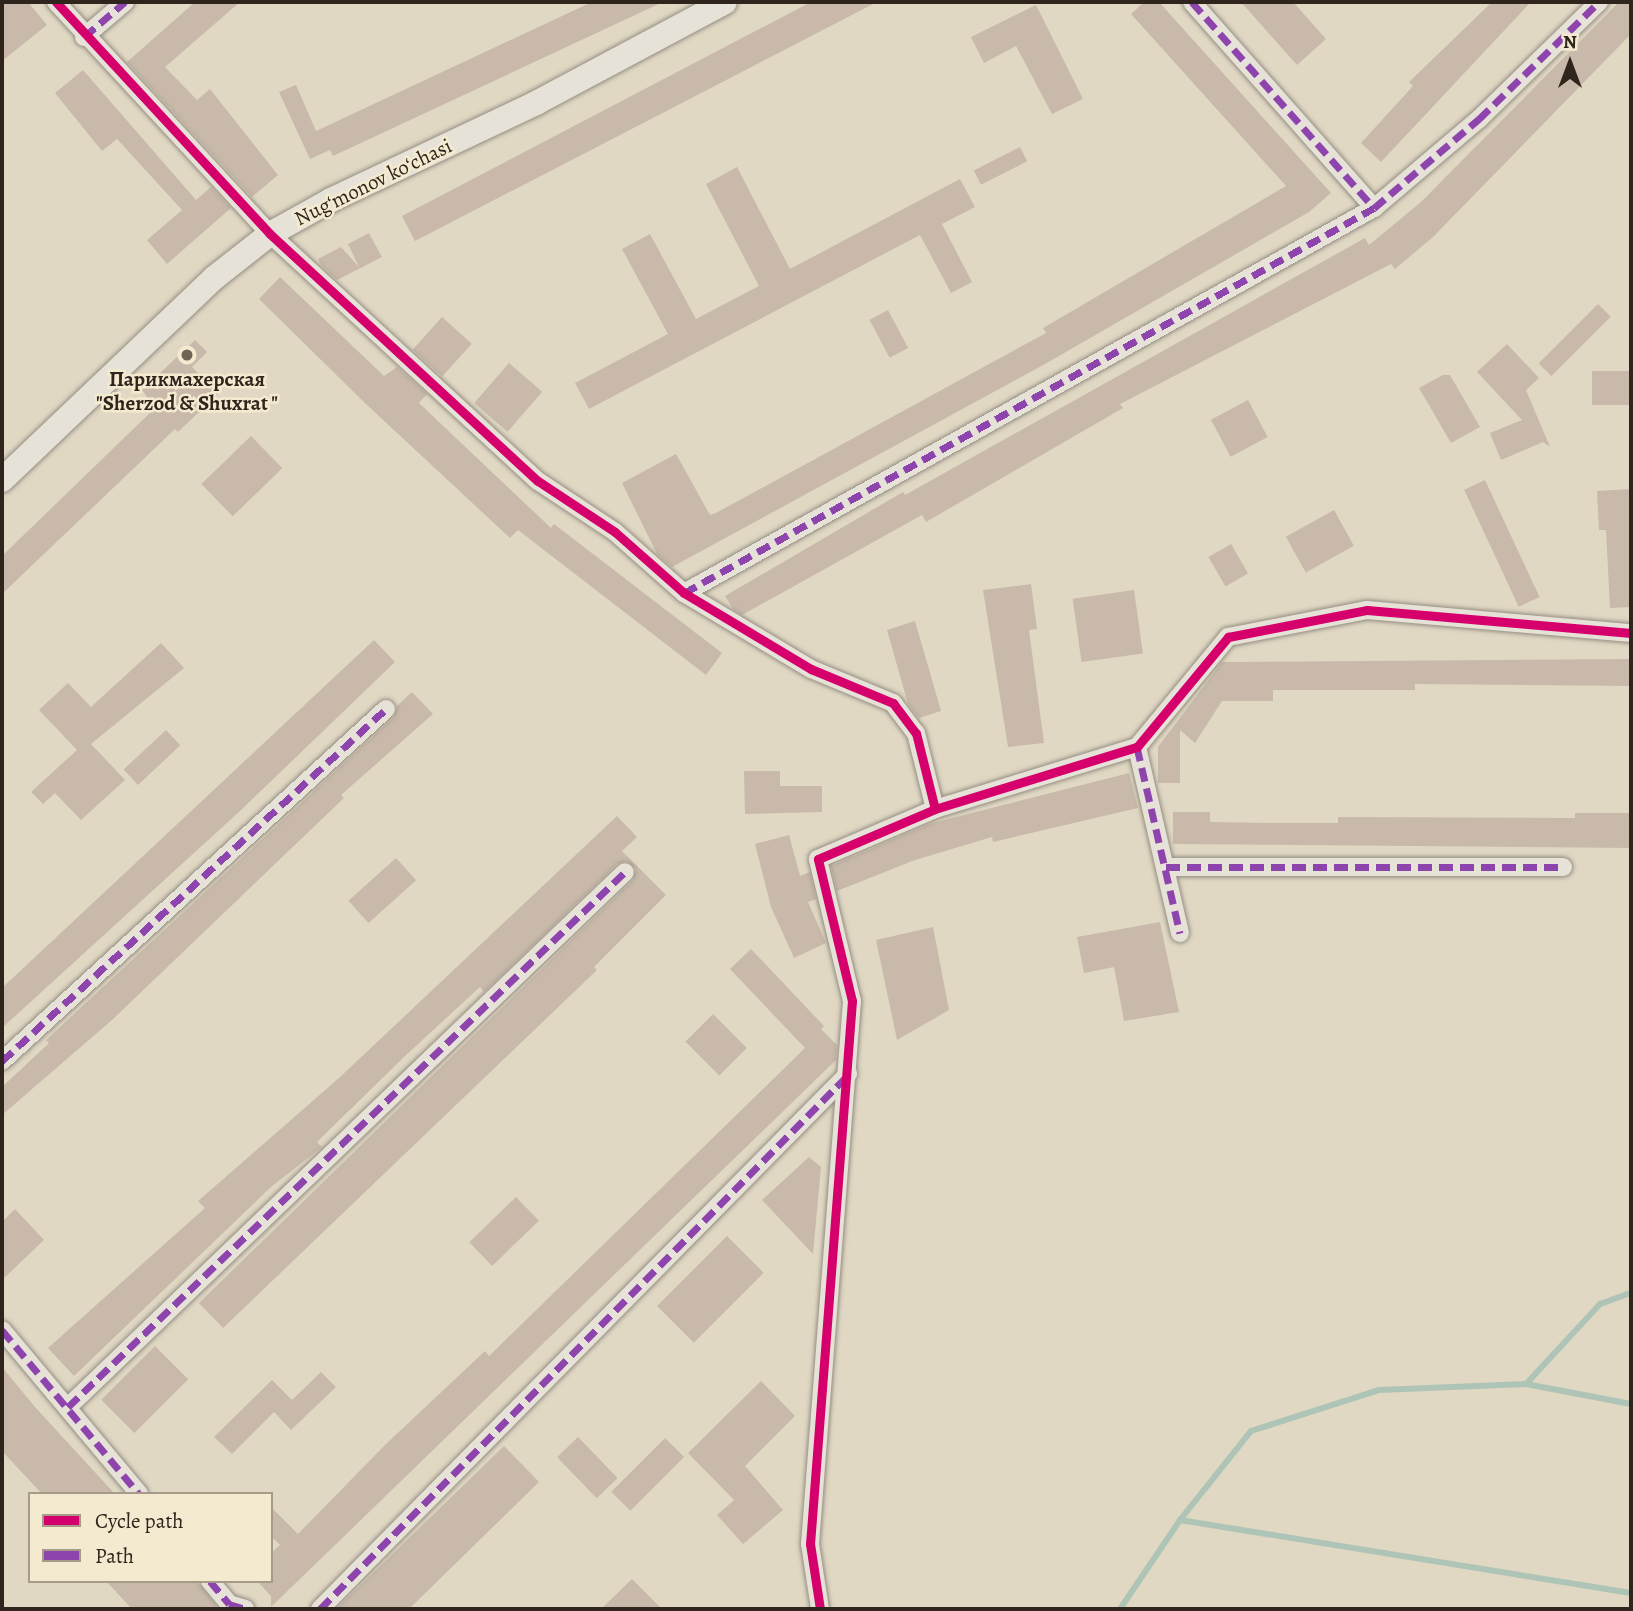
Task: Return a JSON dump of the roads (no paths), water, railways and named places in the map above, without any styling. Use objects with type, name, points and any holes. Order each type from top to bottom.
[{"type":"main road","name":"Nugʻmonov koʻchasi","points":[[2,480],[214,278],[270,234],[331,200],[536,103],[725,2]]},
{"type":"street","points":[[56,2],[85,37],[270,234],[538,481],[615,532],[684,593],[811,669],[893,703],[916,733],[935,809]]},
{"type":"street","points":[[85,37],[125,2]]},
{"type":"street","points":[[1192,2],[1374,208]]},
{"type":"street","points":[[684,593],[1374,208],[1479,119],[1599,2]]},
{"type":"street","points":[[820,1609],[810,1544],[852,1001],[818,859],[935,809],[1138,747],[1228,637],[1367,610],[1631,633]]},
{"type":"street","points":[[2,1061],[386,709]]},
{"type":"street","points":[[1138,747],[1180,933]]},
{"type":"street","points":[[1166,867],[1563,867]]},
{"type":"street","points":[[68,1408],[625,872]]},
{"type":"street","points":[[320,1609],[848,1074]]},
{"type":"street","points":[[2,1331],[137,1492]]},
{"type":"street","points":[[212,1583],[229,1604],[245,1609]]},
{"type":"waterway","points":[[1526,1384],[1600,1304],[1631,1293]]},
{"type":"waterway","points":[[1120,1609],[1180,1520],[1251,1431],[1379,1390],[1526,1384],[1631,1404]]},
{"type":"waterway","points":[[1180,1520],[1631,1593]]},
{"type":"place","name":"Парикмахерская \"Sherzod & Shuxrat \"","points":[[187,355]]}]
